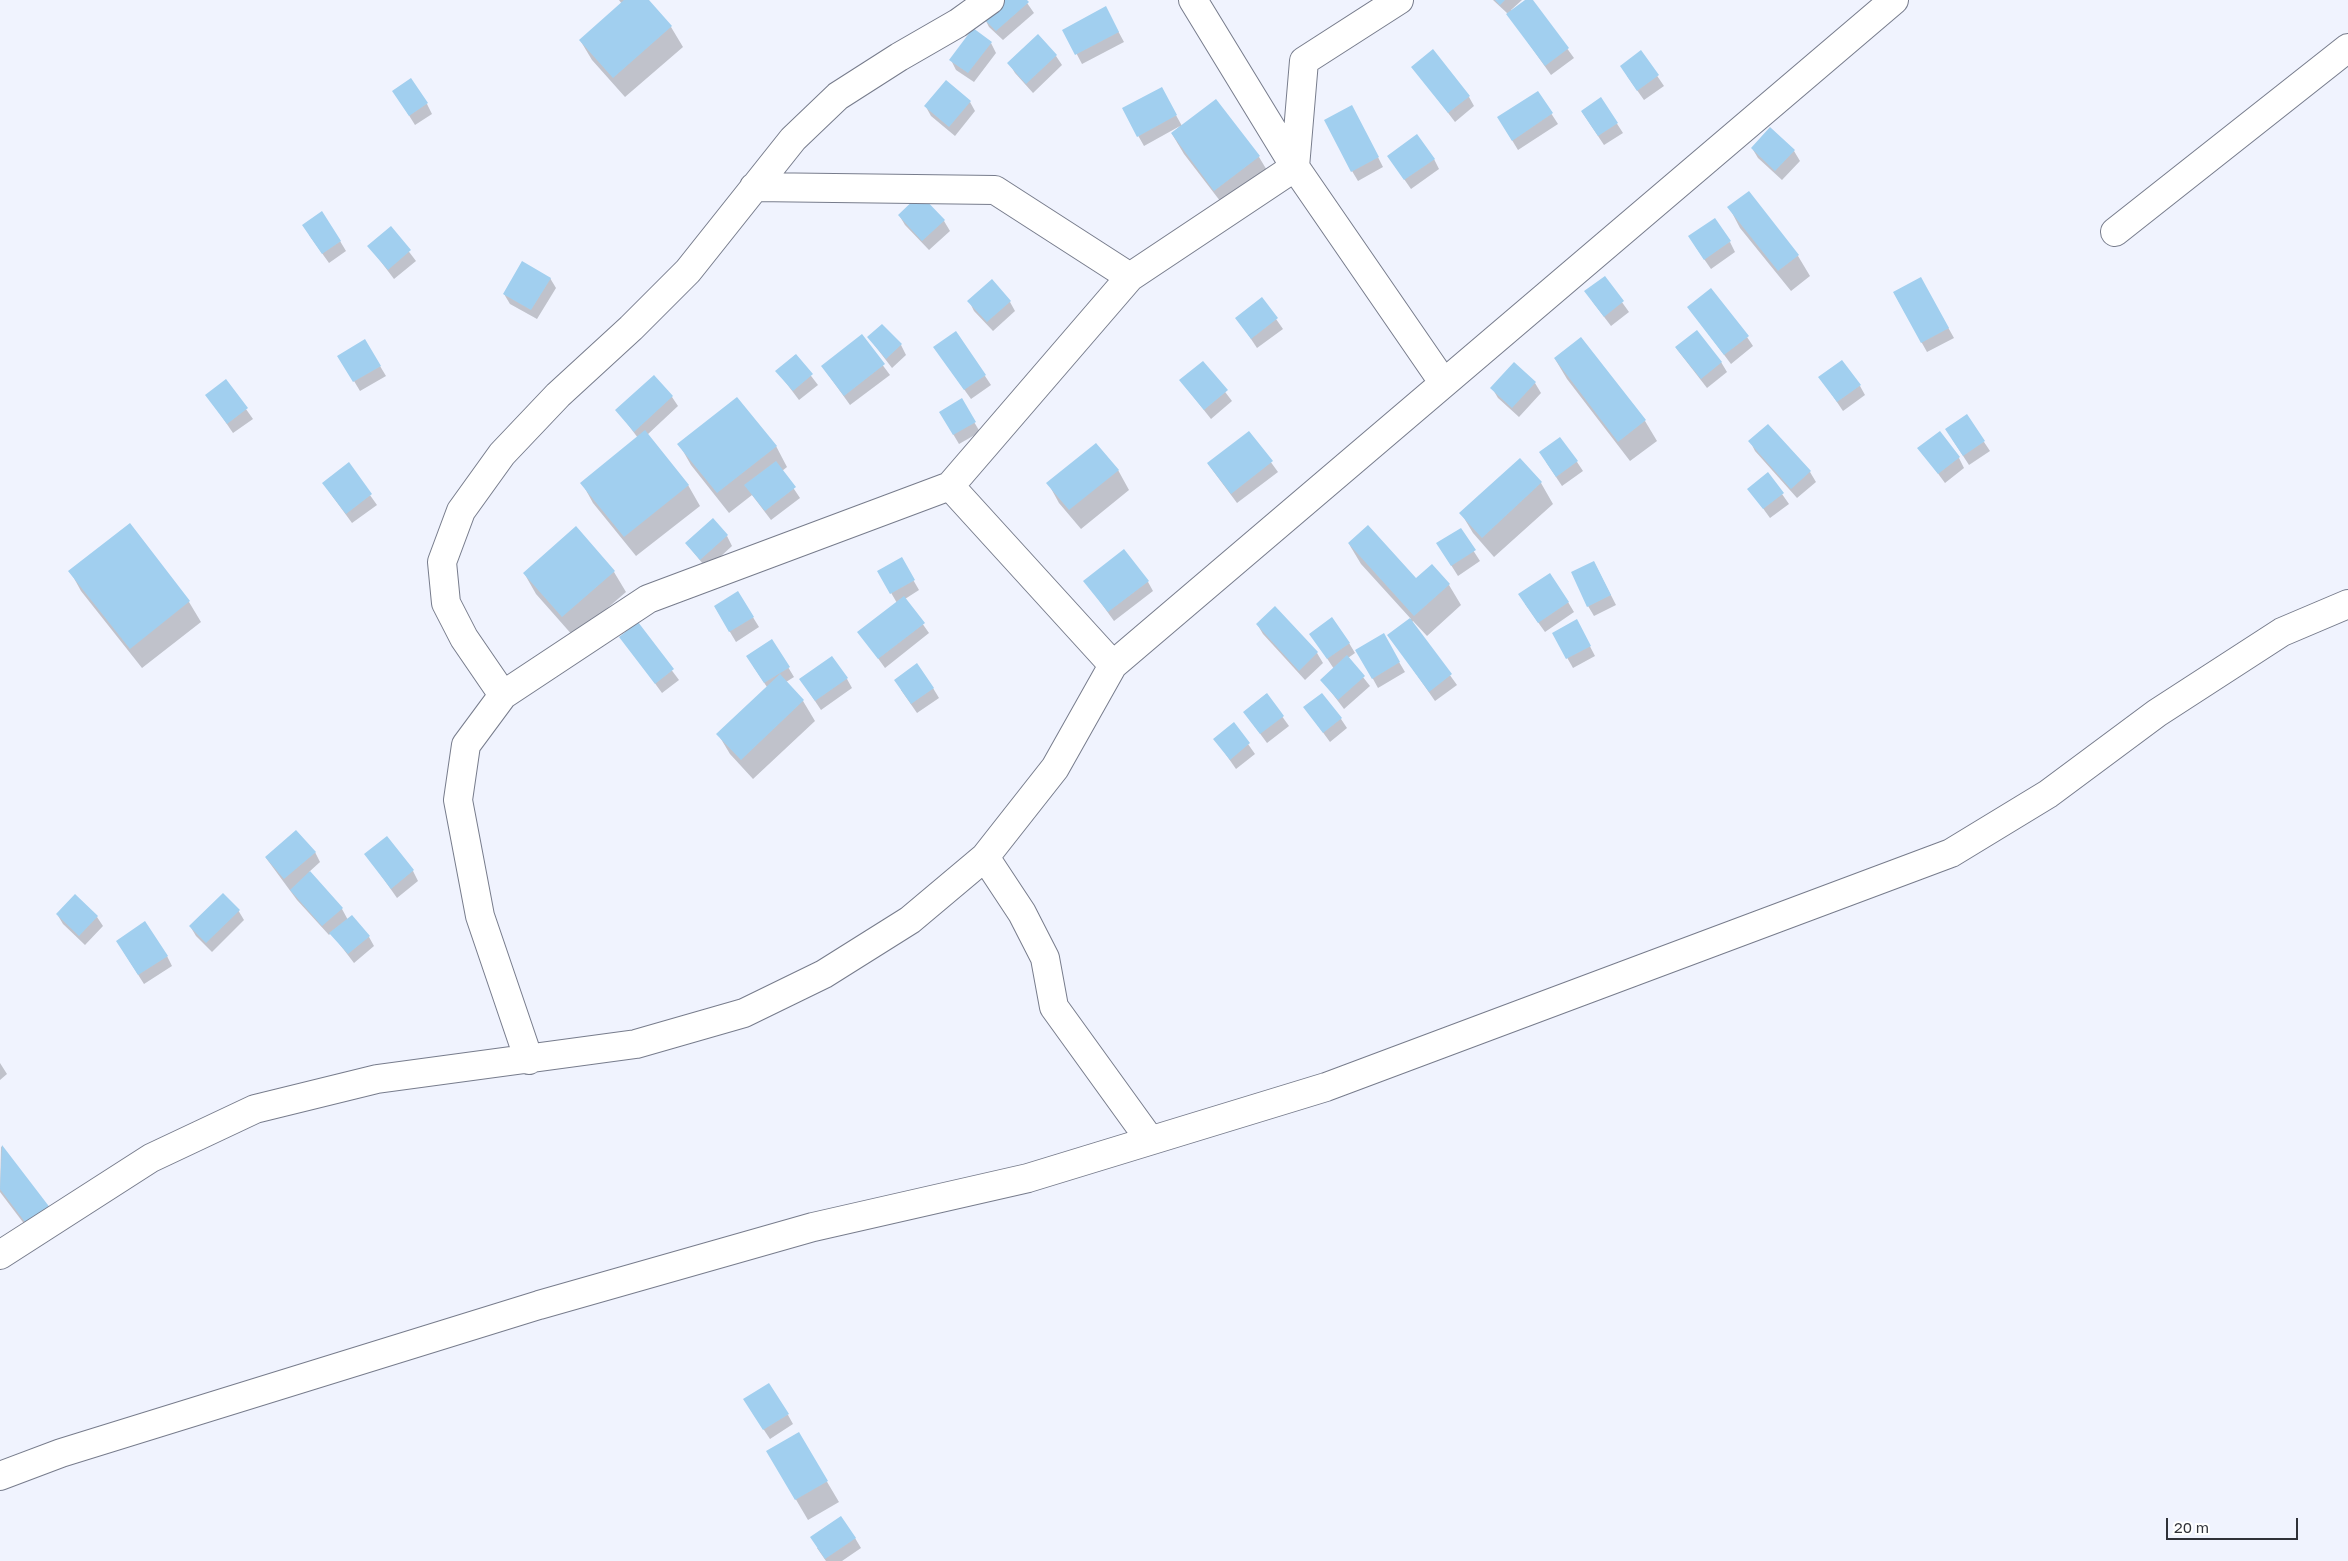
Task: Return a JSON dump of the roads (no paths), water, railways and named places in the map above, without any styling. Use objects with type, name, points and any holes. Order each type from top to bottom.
[{"type":"street","points":[[504,695],[464,638],[446,603],[442,562],[461,510],[502,454],[558,395],[632,328],[688,271],[793,139],[838,96],[899,57],[958,23],[990,0]]},
{"type":"street","points":[[1193,0],[1295,167],[1443,382]]},
{"type":"street","points":[[1295,167],[1304,61],[1400,0]]},
{"type":"street","points":[[0,1255],[151,1158],[255,1110],[377,1079],[529,1060],[636,1044],[744,1013],[824,974],[910,920],[984,857],[1055,768],[1112,664],[1894,0]]},
{"type":"street","points":[[2115,232],[2348,48]]},
{"type":"street","points":[[529,1060],[480,916],[458,800],[466,745],[504,695],[648,599],[950,486],[1130,277],[1295,167]]},
{"type":"street","points":[[754,187],[994,190],[1130,277]]},
{"type":"street","points":[[950,486],[1112,664]]},
{"type":"street","points":[[0,1476],[61,1453],[539,1305],[813,1227],[1028,1178],[1326,1087],[1951,854],[2048,794],[2157,714],[2282,632],[2348,604]]},
{"type":"street","points":[[984,857],[1022,913],[1046,958],[1054,1007],[1150,1140]]}]
